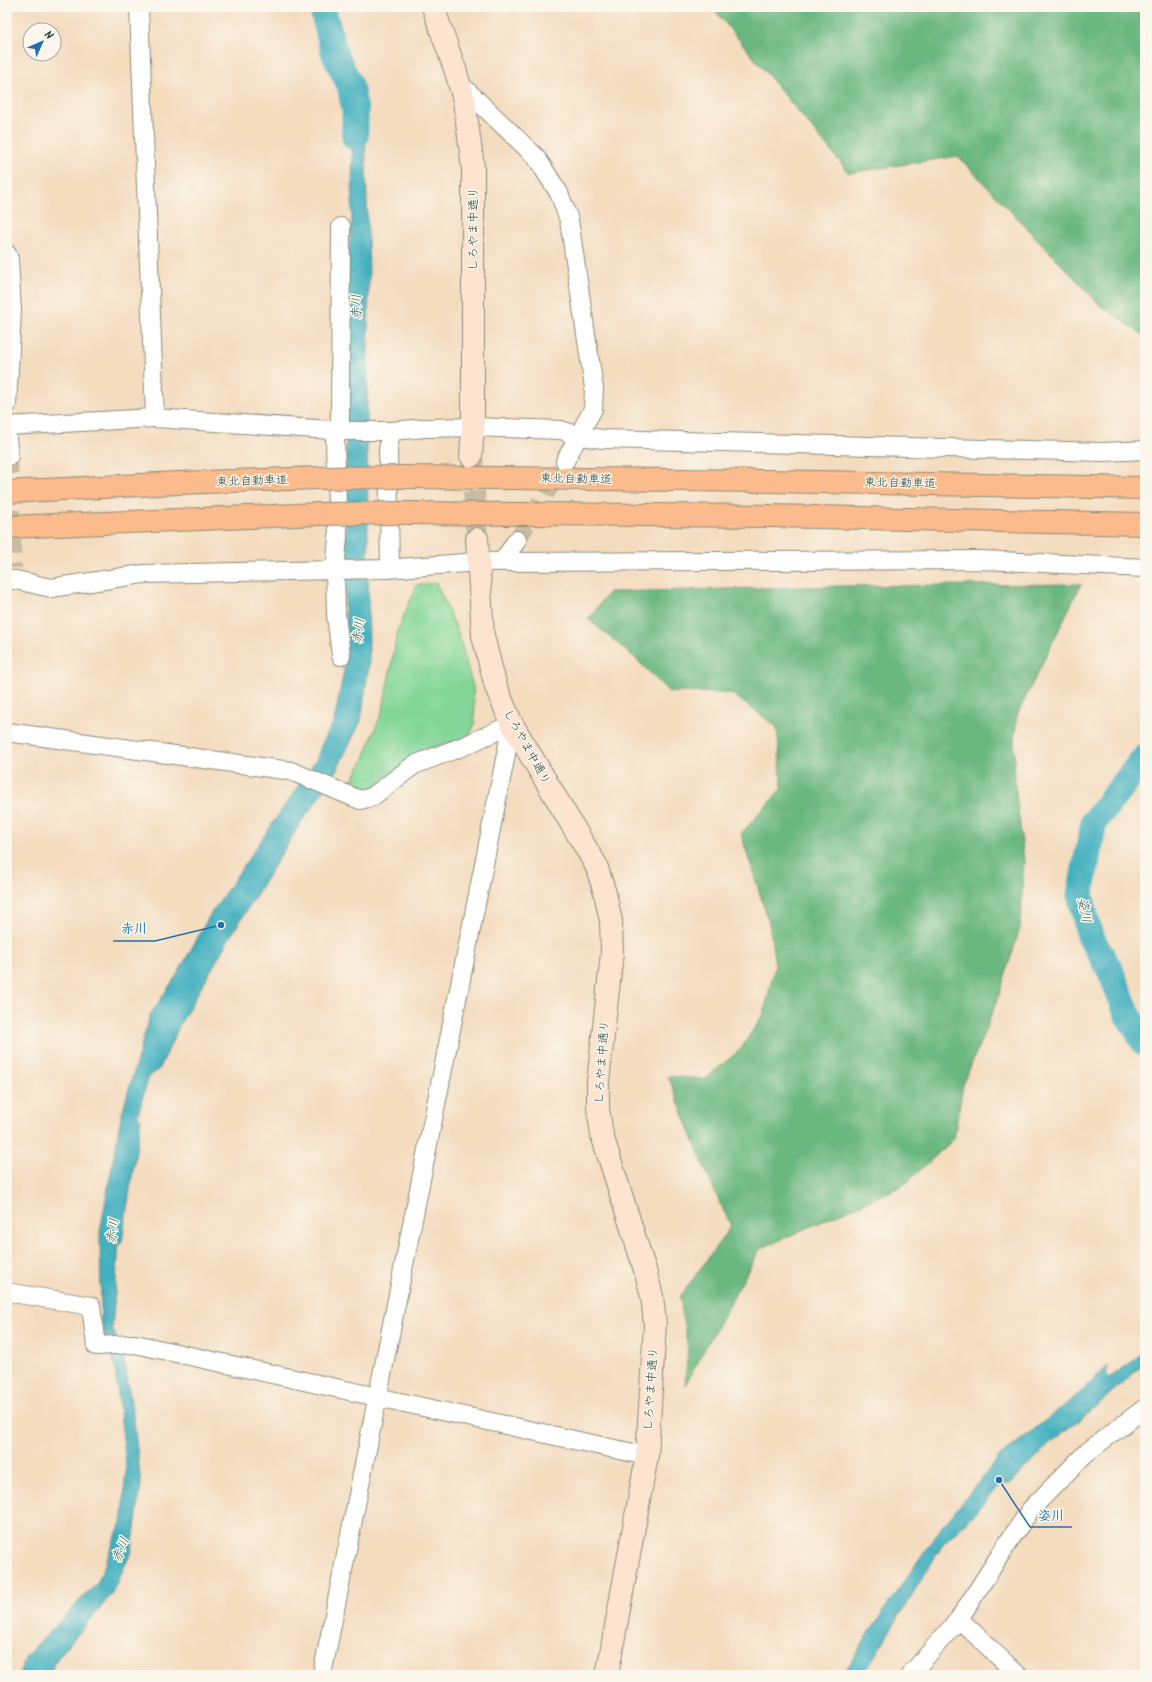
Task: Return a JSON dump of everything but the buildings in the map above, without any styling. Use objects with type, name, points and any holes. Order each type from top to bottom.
[{"type":"highway","name":"東北自動車道","points":[[7,492],[178,483],[319,478],[403,477],[780,481],[1145,488]]},
{"type":"highway","points":[[7,526],[319,514],[402,513],[778,516],[1145,524]]},
{"type":"street","points":[[138,7],[155,418]]},
{"type":"street","name":"しろやま中通り","points":[[433,7],[460,84],[464,100],[473,167],[473,427],[471,456]]},
{"type":"street","points":[[460,84],[536,157],[559,193],[569,220],[594,388],[593,409],[565,461]]},
{"type":"street","points":[[341,226],[341,430],[335,442],[338,537],[336,615],[341,656]]},
{"type":"street","points":[[7,254],[9,259],[12,311],[7,405]]},
{"type":"street","points":[[7,426],[155,418],[341,430],[391,431],[426,428],[473,427],[562,430],[579,436],[604,439],[1096,452],[1145,450]]},
{"type":"street","points":[[388,569],[388,450],[391,431]]},
{"type":"street","name":"しろやま中通り","points":[[477,539],[483,636],[496,687],[512,724],[596,865],[605,893],[611,921],[612,953],[598,1082],[598,1109],[602,1135],[652,1296],[655,1324],[647,1456],[607,1675]]},
{"type":"street","points":[[502,562],[517,540]]},
{"type":"street","points":[[12,576],[51,588],[143,574],[338,571],[388,569],[478,562],[980,560],[1145,568]]},
{"type":"street","points":[[7,732],[290,771],[360,800],[372,797],[414,765],[464,746],[512,724]]},
{"type":"street","points":[[322,1675],[512,724]]},
{"type":"street","points":[[7,1292],[92,1306],[96,1346],[134,1344],[378,1396],[647,1456]]},
{"type":"street","points":[[910,1675],[935,1644],[959,1619],[1010,1538],[1031,1509],[1086,1453],[1145,1408]]},
{"type":"street","points":[[959,1619],[1018,1675]]},
{"type":"green space","points":[[712,7],[1145,7],[1145,336],[1101,306],[958,156],[849,173]]},
{"type":"green space","points":[[436,583],[458,632],[473,687],[475,724],[469,737],[423,750],[386,777],[370,791],[348,787],[363,761],[383,709],[398,629],[417,585]]},
{"type":"green space","points":[[1081,584],[1017,715],[1014,742],[1015,783],[1024,861],[1020,928],[998,998],[963,1085],[954,1139],[904,1185],[760,1249],[685,1385],[688,1349],[680,1297],[731,1226],[710,1181],[668,1076],[705,1079],[740,1050],[764,1013],[775,966],[769,923],[741,834],[782,788],[777,727],[731,693],[669,692],[634,657],[588,619],[609,592],[841,586]]},
{"type":"water","points":[[353,91],[365,131],[369,273],[367,409],[369,664],[361,721],[334,776],[300,824],[229,939],[180,1024],[160,1068],[148,1078],[138,1116],[141,1119],[122,1241],[119,1245],[112,1328],[123,1353],[134,1421],[141,1485],[132,1551],[111,1595],[57,1659],[49,1675],[19,1675],[26,1656],[98,1582],[123,1517],[126,1466],[115,1367],[101,1326],[100,1232],[121,1117],[150,1015],[177,975],[210,915],[316,760],[321,746],[334,721],[347,655],[345,611],[347,275],[352,217]]},
{"type":"water","points":[[1145,1350],[1145,1363],[1085,1416],[1052,1442],[1009,1484],[1000,1484],[978,1510],[942,1546],[868,1667],[862,1670],[858,1675],[843,1675],[872,1628],[935,1536],[999,1457],[1080,1393],[1108,1366],[1106,1375],[1109,1378]]},
{"type":"waterway","name":"赤川","points":[[322,7],[335,55],[350,85],[355,110],[355,137]]},
{"type":"waterway","name":"姿川","points":[[1145,758],[1094,822],[1080,895],[1090,936],[1110,970],[1128,1015],[1145,1043]]},
{"type":"tunnel","points":[[9,456],[13,568]]},
{"type":"tunnel","points":[[472,458],[477,539]]},
{"type":"tunnel","points":[[517,540],[561,469]]},
{"type":"place","name":"赤川","points":[[221,925]]},
{"type":"place","name":"姿川","points":[[999,1480]]}]
